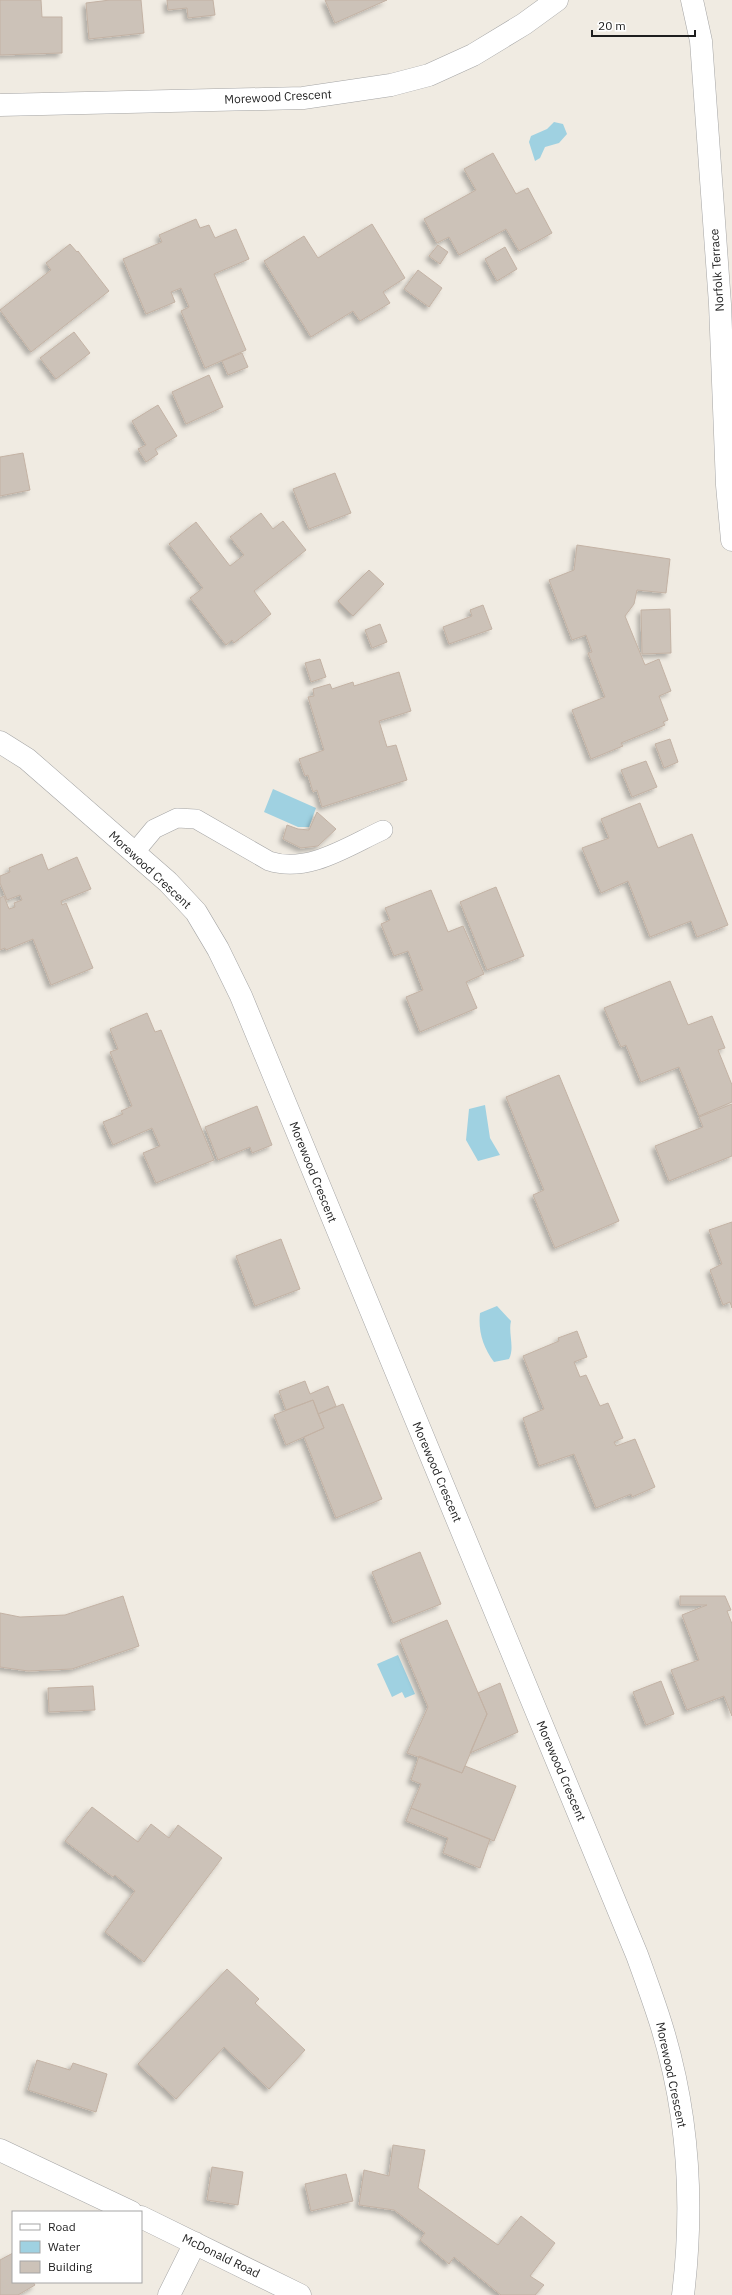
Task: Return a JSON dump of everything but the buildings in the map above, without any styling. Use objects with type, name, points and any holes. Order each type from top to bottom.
[{"type":"street","name":"Morewood Crescent","points":[[0,105],[303,98],[391,85],[429,75],[473,54],[524,24],[557,0]]},
{"type":"street","name":"Norfolk Terrace","points":[[692,0],[696,9],[702,48],[720,304],[727,485],[732,540]]},
{"type":"street","name":"Morewood Crescent","points":[[0,742],[27,759],[168,882],[196,912],[218,949],[241,996],[637,1955],[660,2022],[676,2085],[685,2136],[689,2194],[683,2295]]},
{"type":"street","points":[[0,2150],[128,2211]]},
{"type":"street","name":"McDonald Road","points":[[142,2217],[300,2295]]},
{"type":"street","points":[[169,2295],[195,2243]]},
{"type":"lane","points":[[134,853],[154,829],[177,818],[196,819],[269,861],[288,865],[311,862],[383,830]]},
{"type":"water","points":[[554,122],[563,124],[567,134],[559,143],[545,147],[540,158],[535,161],[529,142],[531,136],[547,129]]},
{"type":"water","points":[[273,789],[316,808],[309,827],[298,827],[264,812]]},
{"type":"water","points":[[485,1105],[490,1138],[500,1155],[478,1161],[466,1140],[469,1109]]},
{"type":"water","points":[[497,1306],[511,1321],[511,1355],[509,1359],[494,1362],[482,1339],[480,1313]]},
{"type":"water","points":[[398,1655],[415,1694],[405,1698],[402,1692],[392,1697],[377,1664]]}]
